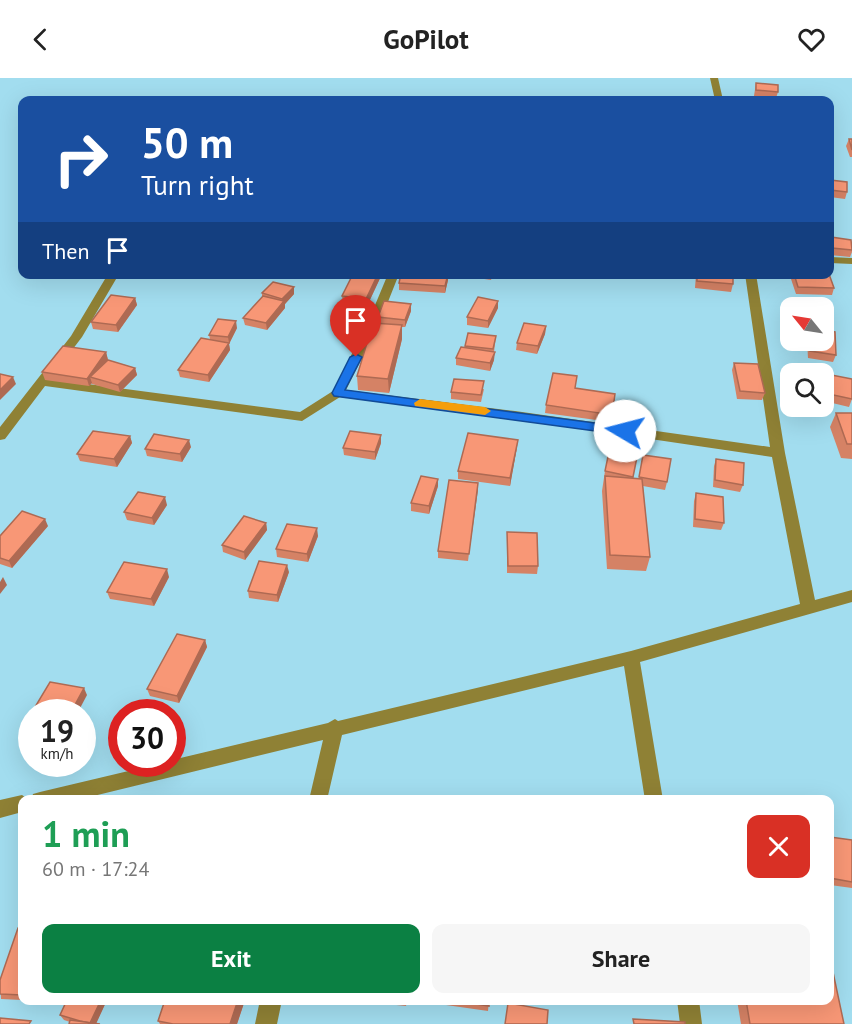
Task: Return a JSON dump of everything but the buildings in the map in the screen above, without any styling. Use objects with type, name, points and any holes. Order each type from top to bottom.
[{"type":"street","points":[[714,78],[718,96]]},
{"type":"street","points":[[834,260],[852,261]]},
{"type":"street","points":[[0,436],[76,337],[111,279]]},
{"type":"street","points":[[41,382],[297,418],[305,416],[338,393],[374,322],[392,279]]},
{"type":"street","points":[[751,279],[778,453],[808,607]]},
{"type":"street","points":[[338,393],[515,415],[778,453]]},
{"type":"street","points":[[60,795],[335,727],[631,658],[852,596]]},
{"type":"street","points":[[631,658],[653,795]]},
{"type":"street","points":[[319,795],[335,727]]},
{"type":"street","points":[[0,809],[18,805]]},
{"type":"street","points":[[266,1024],[270,1005]]},
{"type":"street","points":[[689,1005],[691,1024]]},
{"type":"slow traffic","points":[[420,403],[485,411]]},
{"type":"route","points":[[356,357],[338,393],[625,431]]}]
